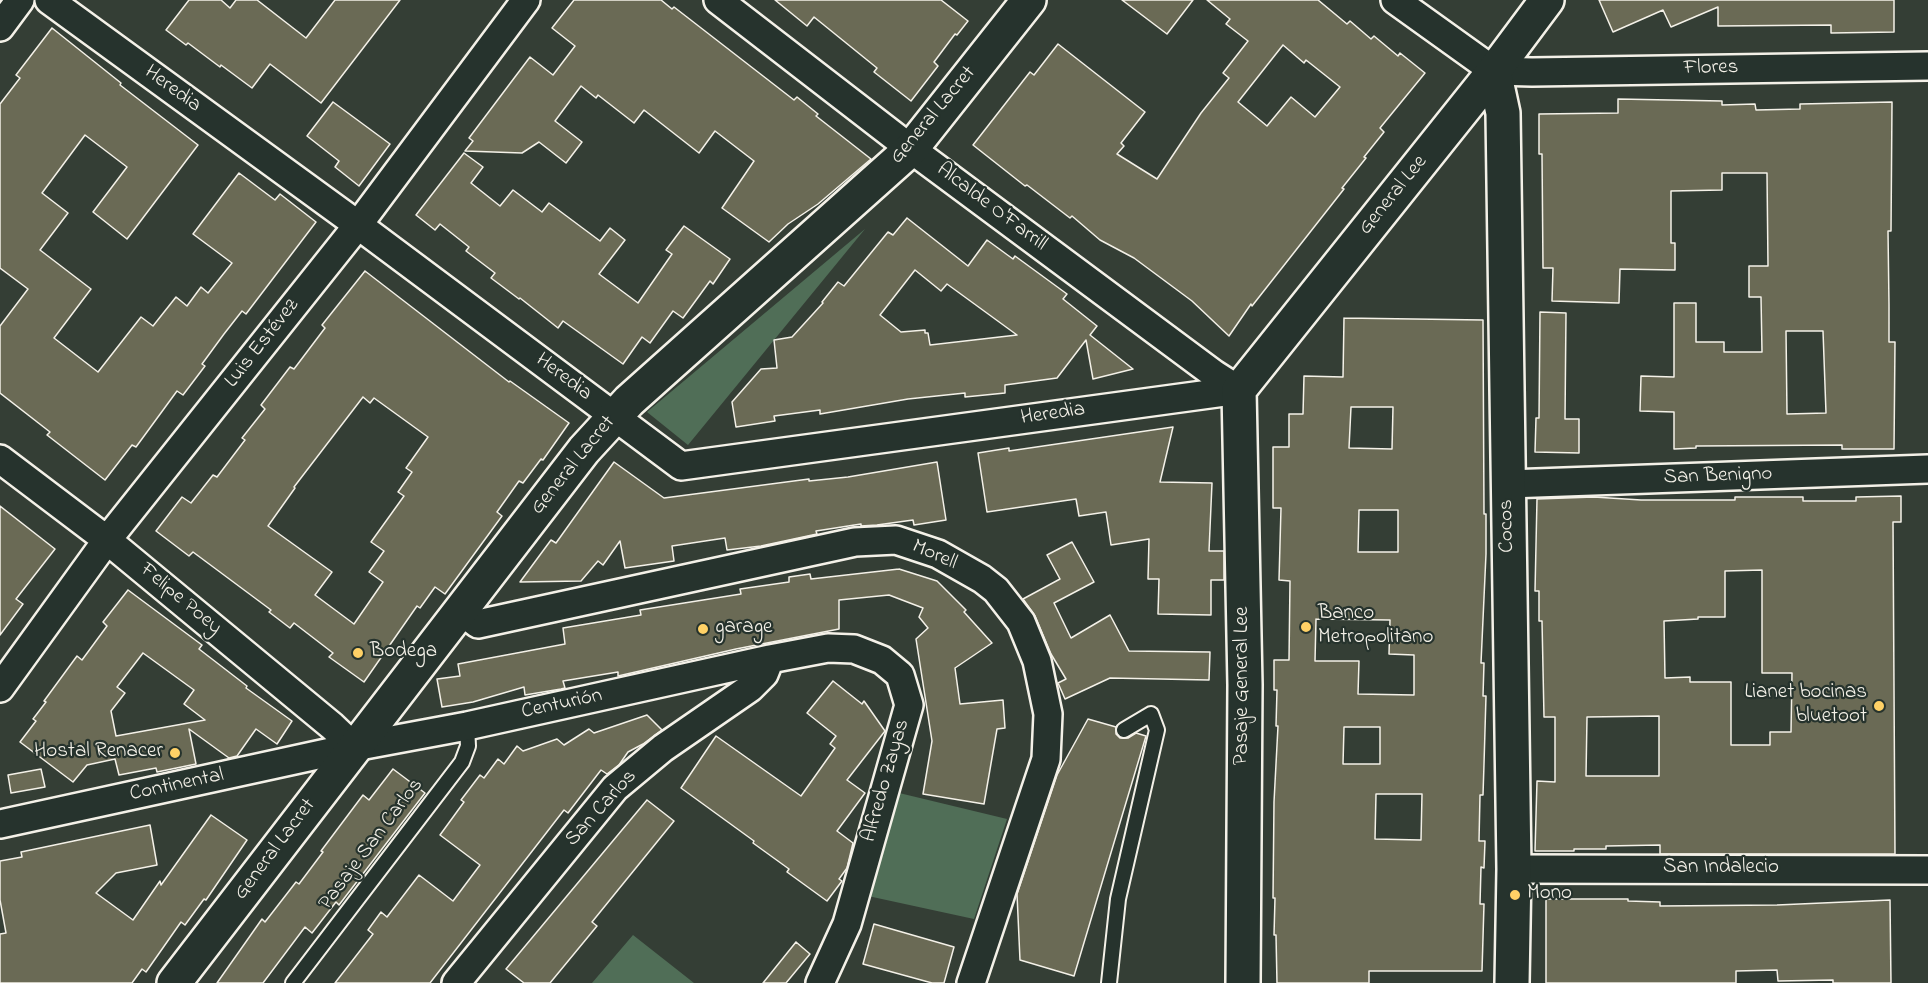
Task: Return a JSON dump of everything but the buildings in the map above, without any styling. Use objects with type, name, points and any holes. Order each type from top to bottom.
[{"type":"street","points":[[0,27],[20,0]]},
{"type":"street","name":"Heredia","points":[[49,0],[358,225],[681,466],[1239,390]]},
{"type":"street","name":"Luis Estévez","points":[[0,688],[108,540],[358,225],[526,0]]},
{"type":"street","name":"Alcalde O'Farrill","points":[[718,0],[911,149],[1214,374],[1239,390]]},
{"type":"street","name":"General Lacret","points":[[174,983],[584,450],[629,401],[911,149],[1029,0]]},
{"type":"street","points":[[1395,0],[1494,71]]},
{"type":"street","name":"General Lee","points":[[1239,390],[1494,71],[1547,0]]},
{"type":"street","name":"Flores","points":[[1494,71],[1928,66]]},
{"type":"street","name":"Cocos","points":[[1494,71],[1503,113],[1514,868],[1512,983]]},
{"type":"street","name":"Pasaje General Lee","points":[[1239,390],[1245,685],[1243,983]]},
{"type":"street","name":"Felipe Poey","points":[[0,459],[108,540],[332,726],[354,747]]},
{"type":"street","name":"San Benigno","points":[[1508,484],[1928,470]]},
{"type":"street","name":"Morell","points":[[461,611],[478,624],[855,542],[896,540],[938,554],[982,579],[996,590],[1021,622],[1037,661],[1048,714],[1046,759],[971,983]]},
{"type":"street","name":"Alfredo Zayas","points":[[770,659],[828,648],[854,649],[882,660],[900,675],[909,705],[847,924],[820,983]]},
{"type":"street","name":"Centurión","points":[[354,747],[467,726],[770,659]]},
{"type":"street","name":"San Carlos","points":[[456,983],[615,788],[663,748],[750,688],[764,674],[770,659]]},
{"type":"street","name":"Continental","points":[[0,824],[354,747]]},
{"type":"street","name":"San Indalecio","points":[[1514,868],[1928,870]]},
{"type":"lane","points":[[1109,983],[1118,898],[1157,730],[1151,714],[1124,730]]},
{"type":"lane","name":"Pasaje San Carlos","points":[[294,983],[462,762],[468,746],[467,726]]},
{"type":"green space","points":[[865,229],[688,445],[647,412]]},
{"type":"green space","points":[[895,792],[1007,819],[974,919],[868,896]]},
{"type":"green space","points":[[633,935],[694,983],[592,983]]},
{"type":"place","name":"Banco Metropolitano","points":[[1306,627]]},
{"type":"place","name":"garage","points":[[703,629]]},
{"type":"place","name":"Bodega","points":[[358,653]]},
{"type":"place","name":"Lianet bocinas bluetoot","points":[[1879,706]]},
{"type":"place","name":"Hostal Renacer","points":[[175,753]]},
{"type":"place","name":"Mono","points":[[1515,895]]}]
